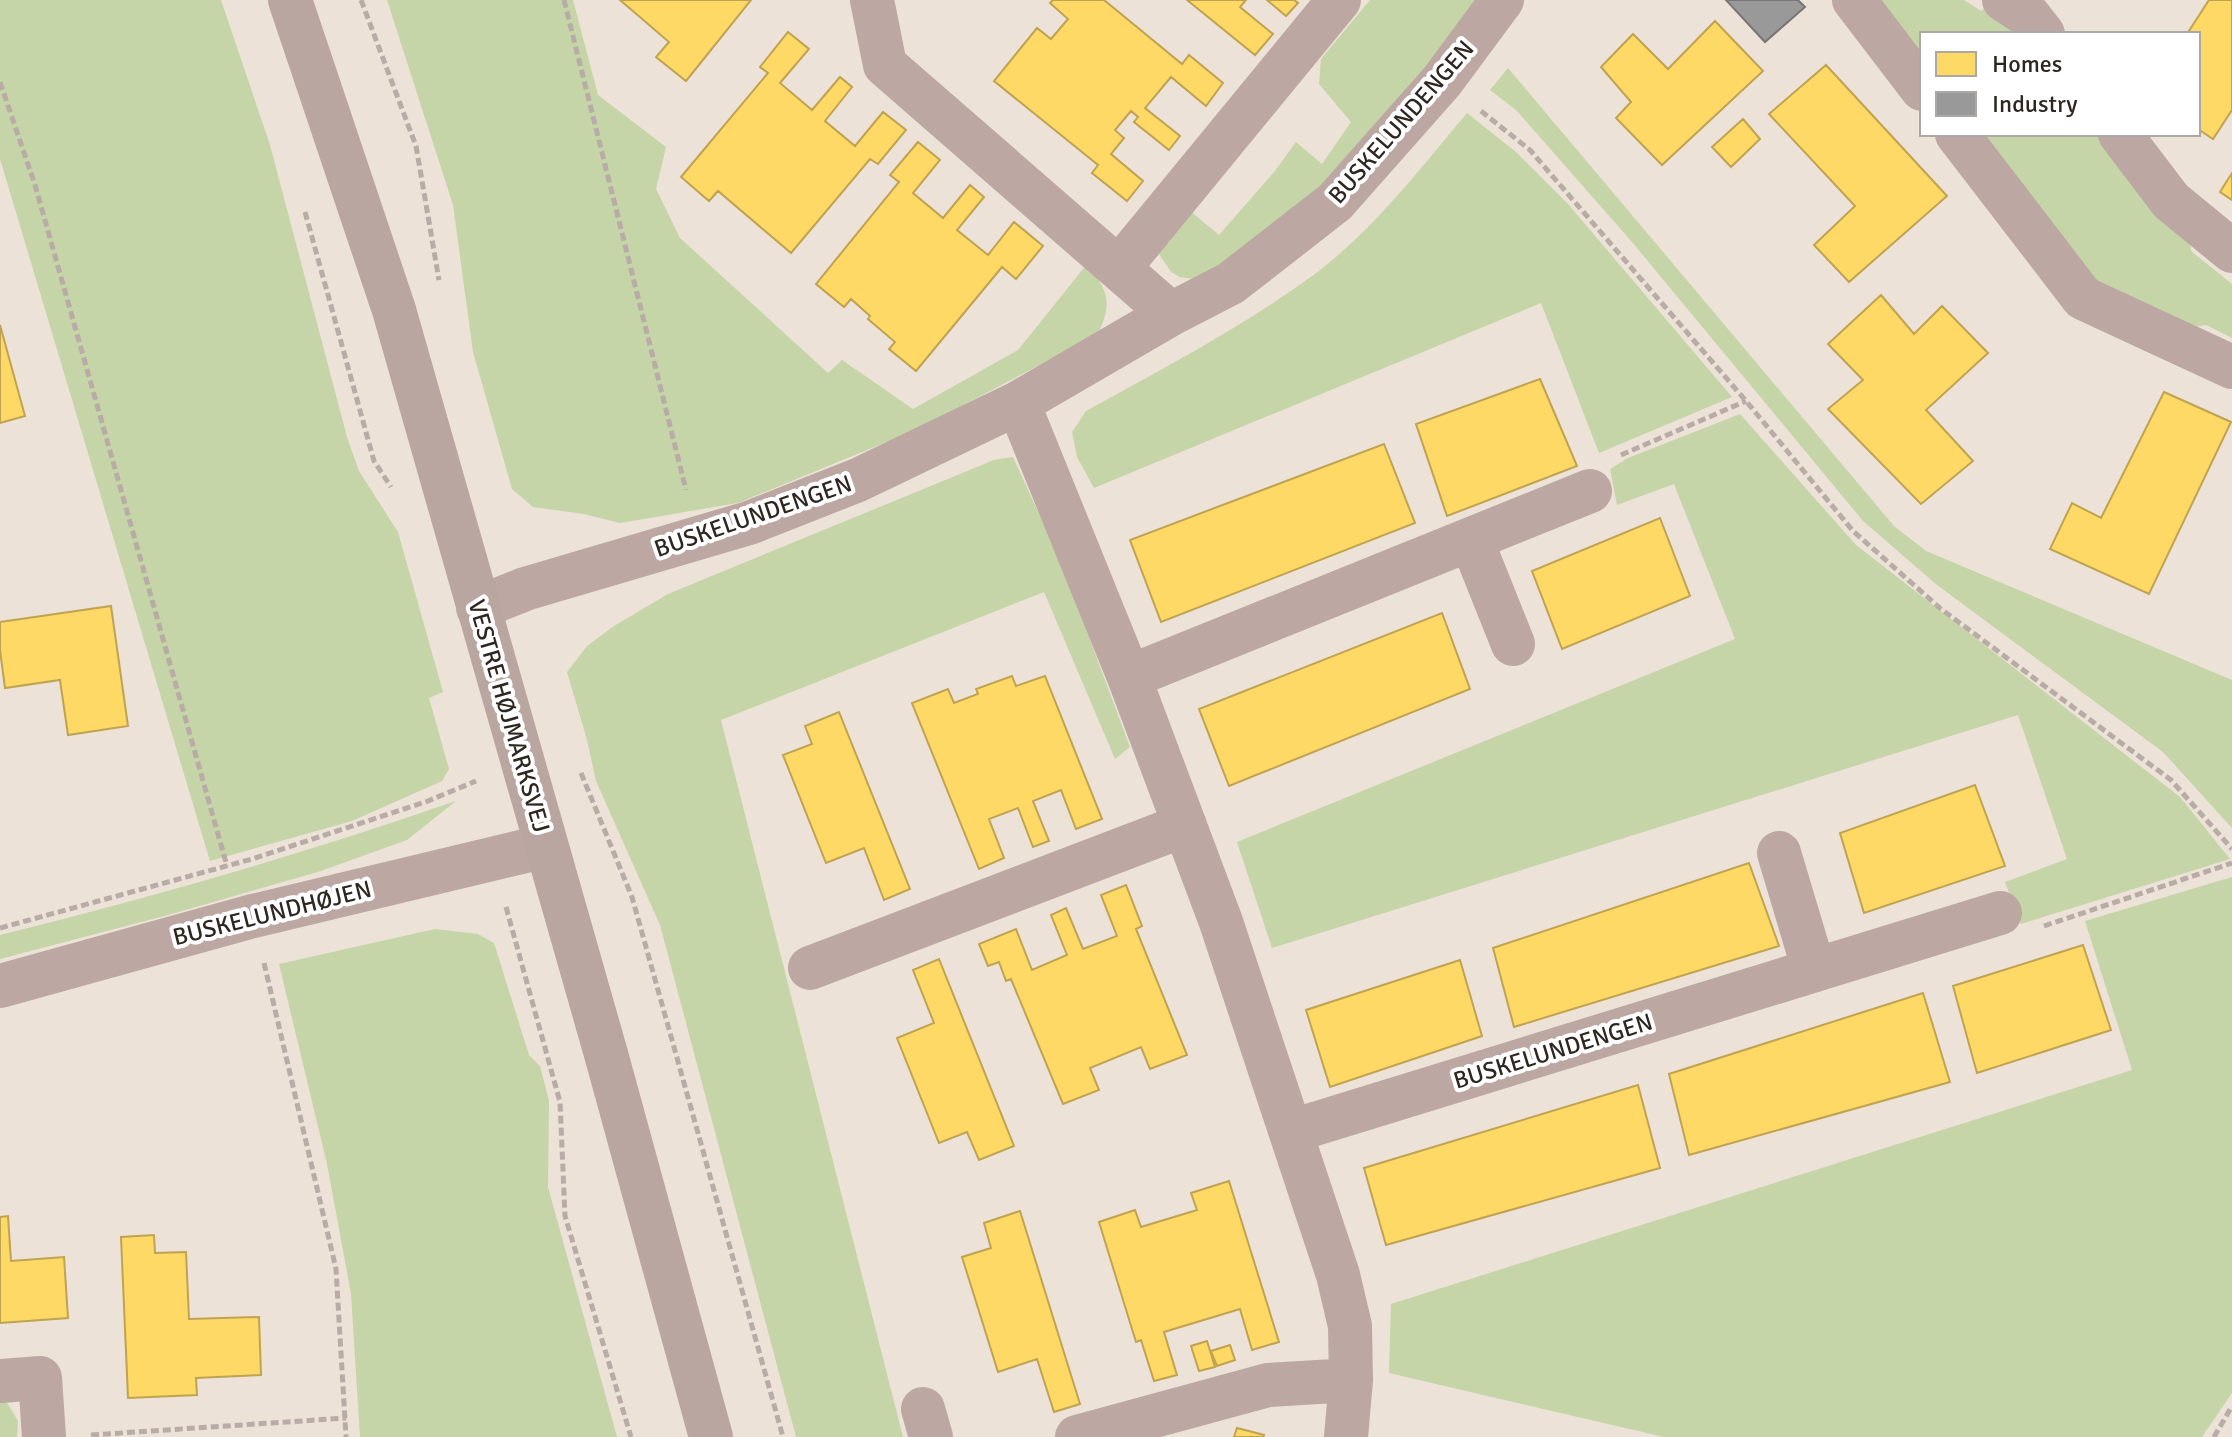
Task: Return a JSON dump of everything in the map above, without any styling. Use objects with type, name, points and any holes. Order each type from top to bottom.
[{"type":"street","name":"VESTRE HØJMARKSVEJ","points":[[290,0],[394,310],[711,1437]]},
{"type":"street","points":[[872,0],[885,65],[1171,314]]},
{"type":"street","points":[[1119,268],[1339,0]]},
{"type":"street","name":"BUSKELUNDENGEN","points":[[478,608],[525,589],[749,523],[858,480],[1018,403],[1171,314],[1231,283],[1335,202],[1442,81],[1502,0]]},
{"type":"street","points":[[1854,0],[1920,86]]},
{"type":"street","points":[[2004,0],[2029,16],[2041,32]]},
{"type":"street","points":[[1959,136],[2083,298],[2232,367]]},
{"type":"street","points":[[2122,136],[2171,201],[2232,251]]},
{"type":"street","points":[[1018,403],[1129,677],[1221,922],[1338,1275],[1350,1326],[1351,1380],[1346,1437]]},
{"type":"street","points":[[1129,677],[1590,491]]},
{"type":"street","points":[[1471,539],[1513,644]]},
{"type":"street","points":[[810,968],[1185,825]]},
{"type":"street","name":"BUSKELUNDHØJEN","points":[[0,986],[253,916],[546,846]]},
{"type":"street","points":[[1779,853],[1814,970]]},
{"type":"street","name":"BUSKELUNDENGEN","points":[[1292,1131],[2000,913]]},
{"type":"street","points":[[0,1381],[40,1378],[44,1437]]},
{"type":"street","points":[[1077,1437],[1268,1385],[1351,1380]]},
{"type":"path","points":[[361,0],[416,146],[441,293]]},
{"type":"path","points":[[564,0],[698,538]]},
{"type":"path","points":[[1442,81],[1530,150],[1746,401],[1853,531],[1941,609],[2171,780],[2232,849]]},
{"type":"path","points":[[0,82],[35,185],[227,866]]},
{"type":"path","points":[[301,197],[374,461],[397,495]]},
{"type":"path","points":[[1590,491],[1610,460],[1746,401]]},
{"type":"path","points":[[576,761],[632,897],[783,1437]]},
{"type":"path","points":[[473,766],[493,857],[560,1102],[565,1216],[631,1437]]},
{"type":"path","points":[[0,928],[227,866],[428,801],[476,781]]},
{"type":"path","points":[[2000,913],[2024,933],[2232,863]]},
{"type":"path","points":[[253,916],[336,1269],[346,1437]]},
{"type":"path","points":[[2214,1437],[2232,1406]]},
{"type":"path","points":[[84,1436],[346,1418]]},
{"type":"green space","points":[[0,0],[221,0],[270,145],[347,437],[359,471],[398,532],[443,692],[429,698],[449,769],[442,781],[352,821],[210,861],[0,159]]},
{"type":"green space","points":[[387,0],[573,0],[598,95],[666,147],[656,189],[680,238],[828,373],[842,360],[913,409],[1018,350],[1087,264],[1106,297],[1106,313],[1098,334],[918,429],[738,503],[620,523],[533,507],[512,489],[473,352],[453,205]]},
{"type":"green space","points":[[1370,0],[1481,0],[1354,156],[1261,241],[1194,279],[1171,272],[1159,254],[1189,210],[1219,235],[1296,142],[1322,164],[1351,122],[1319,84],[1321,59]]},
{"type":"green space","points":[[1881,0],[1964,0],[1981,11],[1992,2],[2028,32],[1920,32],[1920,62]]},
{"type":"green space","points":[[1508,68],[1894,526],[1926,551],[2232,680],[2232,828],[2163,752],[1937,585],[1863,521],[1632,242],[1516,110],[1490,90]]},
{"type":"green space","points":[[1467,113],[1516,152],[1568,204],[1732,397],[1599,453],[1541,303],[1094,488],[1077,457],[1072,432],[1086,411],[1229,330],[1334,259],[1375,220]]},
{"type":"green space","points":[[1978,136],[2109,136],[2189,232],[2191,251],[2232,284],[2232,338],[2206,325],[2177,330],[2099,289]]},
{"type":"green space","points":[[1740,414],[1856,545],[2180,797],[2230,859],[2021,924],[2005,882],[2067,859],[2018,715],[1272,948],[1237,842],[1735,639],[1674,484],[1617,505],[1610,469],[1628,458]]},
{"type":"green space","points":[[1013,457],[1061,562],[1130,747],[1115,759],[1044,592],[721,720],[903,1437],[796,1437],[660,925],[596,781],[567,672],[587,646],[668,594],[994,460]]},
{"type":"green space","points":[[456,801],[407,840],[318,872],[0,959],[0,935],[230,873]]},
{"type":"green space","points":[[2232,877],[2232,1393],[2202,1437],[1664,1437],[1389,1373],[1391,1304],[2132,1070],[2085,921]]},
{"type":"green space","points":[[435,929],[478,934],[494,943],[529,1055],[540,1066],[549,1101],[548,1187],[617,1437],[360,1437],[351,1294],[327,1164],[279,964]]},
{"type":"green space","points":[[0,1396],[3,1396],[18,1421],[17,1437],[0,1437]]},
{"type":"building: Homes","points":[[620,0],[751,0],[686,81],[656,57],[669,42]]},
{"type":"building: Homes","points":[[1053,0],[1104,0],[1182,64],[1189,55],[1223,83],[1206,106],[1171,77],[1145,108],[1180,136],[1169,150],[1134,122],[1138,117],[1131,111],[1115,130],[1124,138],[1111,154],[1143,181],[1127,201],[1092,173],[1098,165],[994,81],[1037,28],[1051,39],[1068,19],[1050,3]]},
{"type":"building: Homes","points":[[1187,0],[1246,0],[1240,7],[1273,34],[1255,55]]},
{"type":"building: Homes","points":[[1267,0],[1294,0],[1298,3],[1286,16]]},
{"type":"building: Homes","points":[[2209,0],[2232,0],[2232,110],[2213,139],[2200,130],[2200,32],[2188,32]]},
{"type":"building: Homes","points":[[1715,21],[1763,71],[1662,165],[1616,118],[1631,102],[1601,67],[1633,34],[1668,69]]},
{"type":"building: Homes","points":[[788,32],[809,49],[780,83],[812,110],[840,77],[852,87],[825,121],[855,146],[883,112],[906,130],[878,164],[870,159],[791,253],[718,191],[709,201],[681,177],[768,73],[760,67]]},
{"type":"building: Homes","points":[[1826,65],[1947,196],[1849,282],[1814,245],[1855,206],[1769,114]]},
{"type":"building: Homes","points":[[1743,119],[1760,139],[1731,167],[1712,147]]},
{"type":"building: Homes","points":[[918,142],[940,160],[913,193],[943,218],[970,185],[984,197],[957,230],[988,255],[1014,222],[1043,246],[1016,279],[1002,267],[916,371],[889,349],[895,342],[868,319],[870,316],[851,299],[844,307],[816,284],[899,182],[890,175]]},
{"type":"building: Homes","points":[[2232,173],[2232,200],[2220,192]]},
{"type":"building: Homes","points":[[1881,295],[1914,334],[1942,306],[1988,353],[1926,410],[1973,461],[1921,504],[1828,409],[1863,380],[1828,344]]},
{"type":"building: Homes","points":[[0,325],[25,416],[0,423]]},
{"type":"building: Homes","points":[[1540,379],[1577,466],[1447,516],[1416,424]]},
{"type":"building: Homes","points":[[2164,392],[2231,422],[2149,594],[2050,549],[2072,503],[2101,518]]},
{"type":"building: Homes","points":[[1384,444],[1415,523],[1161,622],[1130,540]]},
{"type":"building: Homes","points":[[1660,518],[1690,596],[1562,649],[1532,571]]},
{"type":"building: Homes","points":[[111,606],[128,726],[68,735],[60,680],[5,688],[0,622]]},
{"type":"building: Homes","points":[[1442,613],[1470,689],[1229,786],[1199,709]]},
{"type":"building: Homes","points":[[1012,676],[1016,686],[1045,676],[1102,819],[1076,829],[1061,790],[1033,801],[1049,841],[1033,847],[1018,808],[989,819],[1004,858],[979,869],[912,703],[948,689],[954,703],[978,694],[976,689]]},
{"type":"building: Homes","points":[[839,712],[910,889],[884,900],[864,848],[826,863],[783,755],[812,744],[805,726]]},
{"type":"building: Homes","points":[[1975,785],[2005,866],[1864,913],[1840,833]]},
{"type":"building: Homes","points":[[1749,863],[1779,946],[1514,1027],[1493,948]]},
{"type":"building: Homes","points":[[1126,885],[1142,926],[1136,929],[1187,1055],[1150,1069],[1141,1047],[1090,1068],[1099,1090],[1063,1104],[1011,979],[1006,981],[999,962],[988,966],[979,944],[1016,929],[1032,970],[1067,955],[1051,915],[1066,908],[1083,949],[1117,936],[1101,895]]},
{"type":"building: Homes","points":[[2083,945],[2111,1030],[1977,1073],[1953,986]]},
{"type":"building: Homes","points":[[939,959],[1014,1146],[979,1160],[967,1132],[939,1143],[897,1038],[934,1023],[913,970]]},
{"type":"building: Homes","points":[[1460,960],[1482,1036],[1330,1087],[1306,1010]]},
{"type":"building: Homes","points":[[1923,993],[1950,1082],[1689,1155],[1669,1074]]},
{"type":"building: Homes","points":[[1638,1085],[1660,1168],[1386,1245],[1364,1168]]},
{"type":"building: Homes","points":[[1229,1181],[1279,1342],[1252,1350],[1240,1309],[1164,1332],[1177,1375],[1154,1381],[1141,1340],[1136,1342],[1099,1222],[1135,1210],[1141,1227],[1197,1210],[1191,1193]]},
{"type":"building: Homes","points":[[1020,1211],[1080,1404],[1054,1412],[1037,1359],[998,1372],[962,1257],[991,1248],[984,1223]]},
{"type":"building: Homes","points":[[8,1216],[11,1261],[64,1257],[68,1318],[0,1323],[0,1217]]},
{"type":"building: Homes","points":[[154,1235],[155,1253],[186,1252],[189,1319],[259,1317],[261,1375],[196,1378],[197,1395],[128,1398],[121,1237]]},
{"type":"building: Homes","points":[[1207,1341],[1215,1367],[1199,1371],[1191,1346]]},
{"type":"building: Homes","points":[[1230,1345],[1235,1360],[1217,1366],[1211,1351]]},
{"type":"building: Homes","points":[[1237,1428],[1264,1435],[1234,1437]]},
{"type":"building: Industry","points":[[1726,0],[1798,0],[1805,7],[1765,42]]}]
